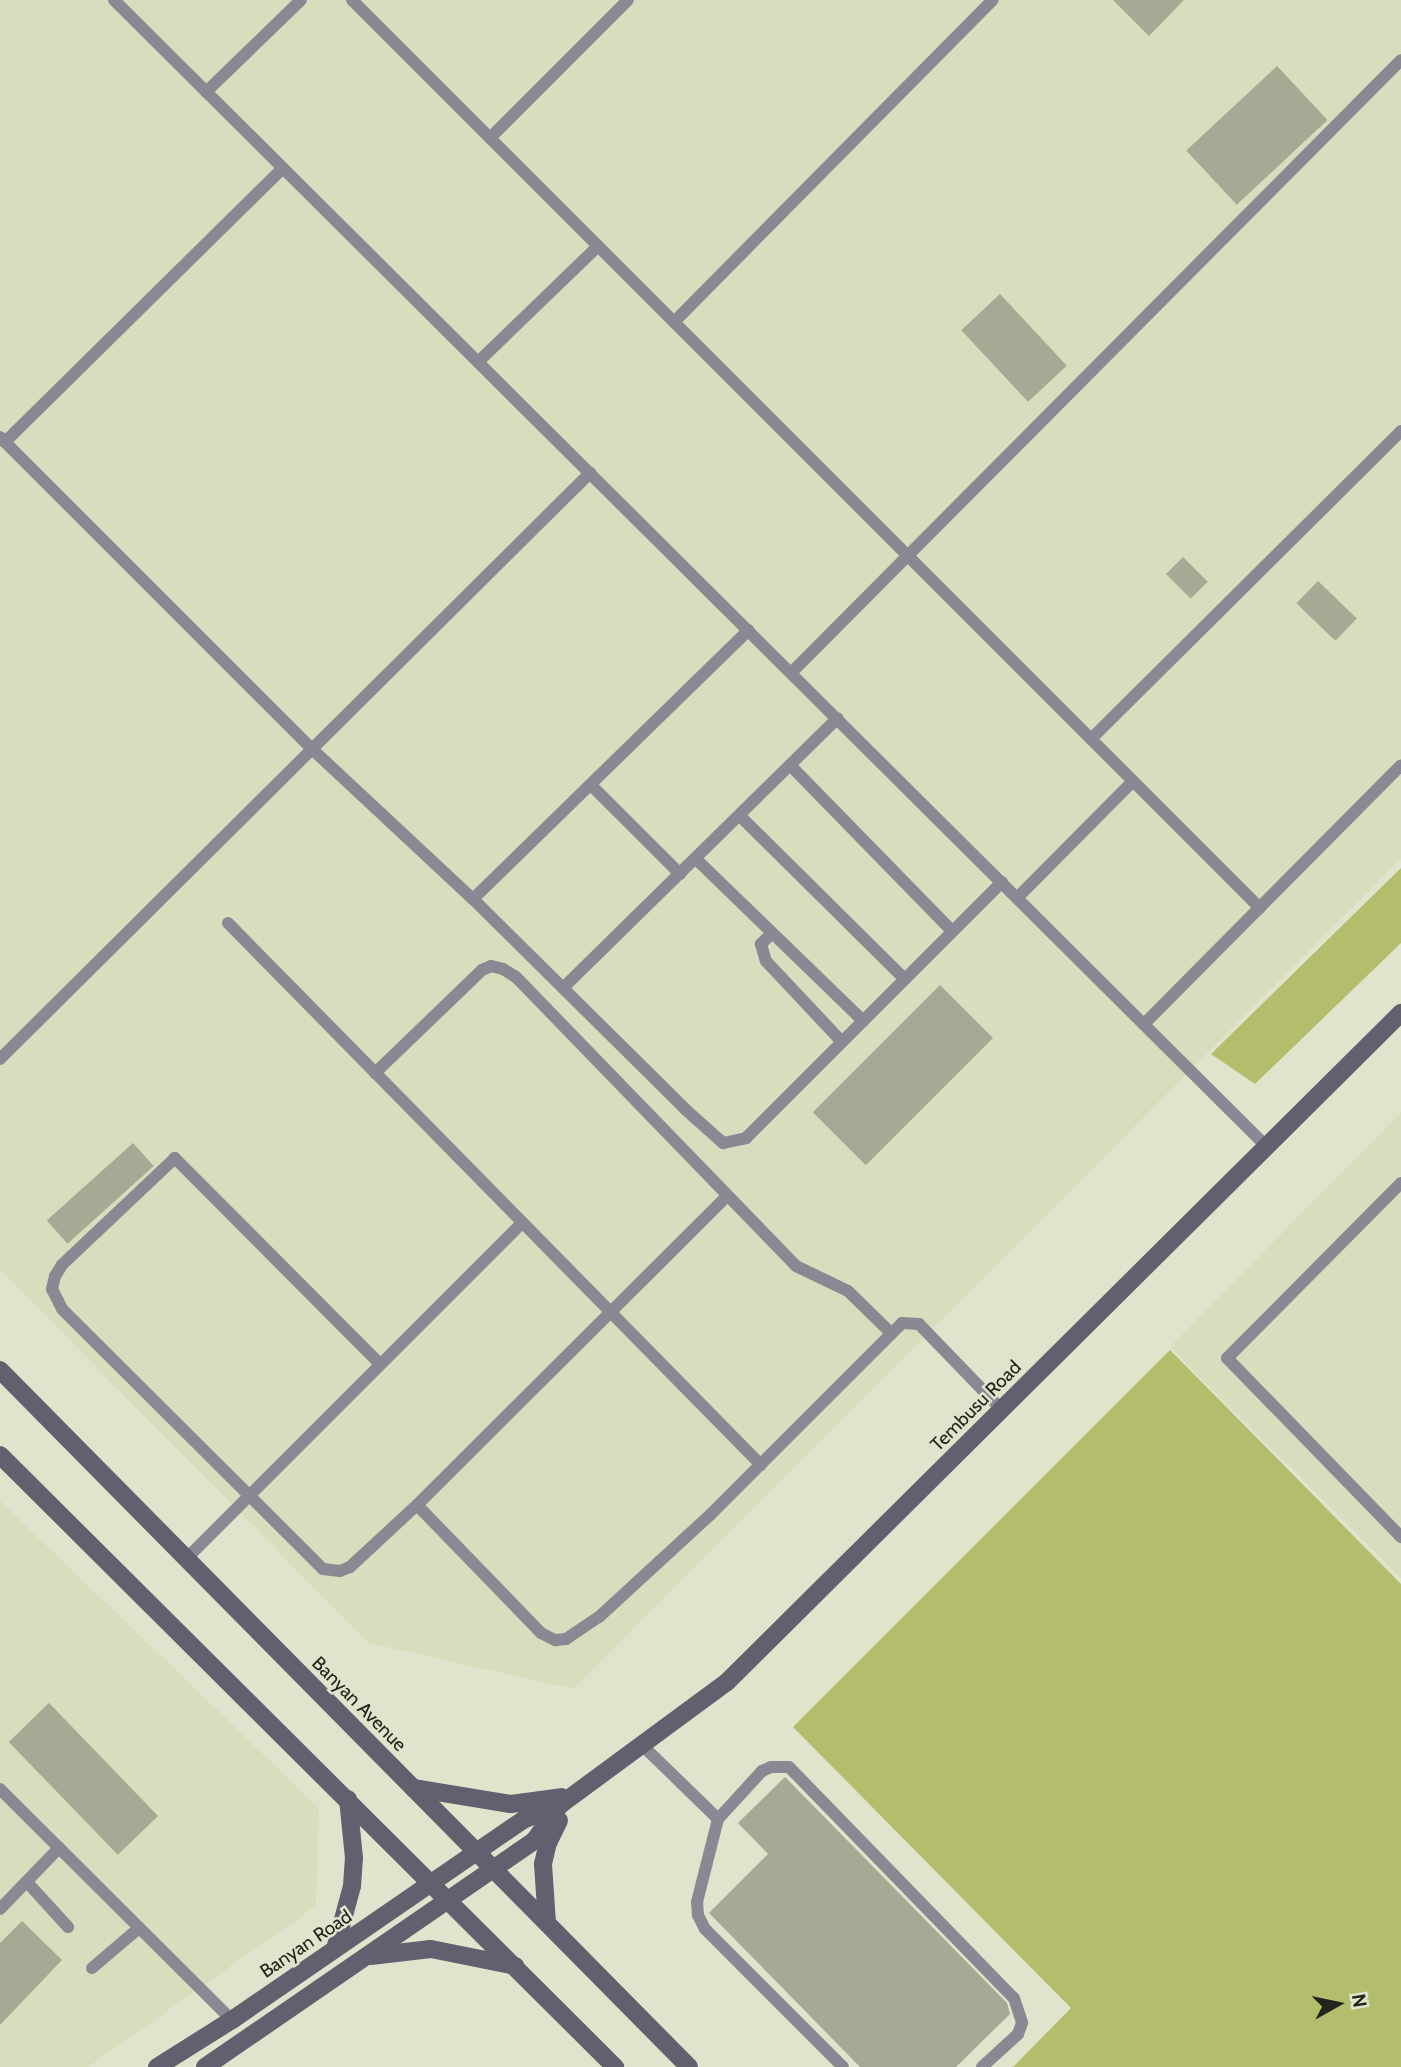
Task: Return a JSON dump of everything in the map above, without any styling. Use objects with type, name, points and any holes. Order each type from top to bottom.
[{"type":"street","name":"Tembusu Road","points":[[477,1853],[523,1819],[566,1800],[727,1682],[1401,1013]]},
{"type":"street","name":"Banyan Avenue","points":[[0,1370],[689,2067]]},
{"type":"street","points":[[0,1455],[615,2067]]},
{"type":"street","points":[[412,1788],[511,1804],[566,1800],[548,1843],[543,1864],[547,1923]]},
{"type":"street","points":[[335,1949],[352,1886],[354,1858],[348,1799]]},
{"type":"street","name":"Tembusu Road","points":[[493,1869],[534,1841],[566,1800]]},
{"type":"street","name":"Banyan Road","points":[[158,2067],[232,2020],[477,1853]]},
{"type":"street","points":[[205,2067],[493,1869]]},
{"type":"street","points":[[366,1956],[431,1949],[515,1966]]},
{"type":"lane","points":[[114,0],[1267,1147]]},
{"type":"lane","points":[[206,92],[301,0]]},
{"type":"lane","points":[[352,0],[1260,908]]},
{"type":"lane","points":[[490,138],[628,0]]},
{"type":"lane","points":[[674,322],[993,0]]},
{"type":"lane","points":[[792,672],[1401,60]]},
{"type":"lane","points":[[283,168],[2,439],[312,749],[473,899],[686,1110],[723,1143],[746,1138],[1002,882]]},
{"type":"lane","points":[[478,362],[598,246]]},
{"type":"lane","points":[[1091,740],[1401,432]]},
{"type":"lane","points":[[0,1059],[590,473]]},
{"type":"lane","points":[[473,899],[748,629]]},
{"type":"lane","points":[[564,988],[838,718]]},
{"type":"lane","points":[[790,765],[952,931]]},
{"type":"lane","points":[[1145,1023],[1401,765]]},
{"type":"lane","points":[[1018,897],[1133,781]]},
{"type":"lane","points":[[591,785],[680,874]]},
{"type":"lane","points":[[740,816],[905,979]]},
{"type":"lane","points":[[696,859],[863,1021]]},
{"type":"lane","points":[[228,923],[761,1465]]},
{"type":"lane","points":[[772,933],[761,944],[766,961],[842,1042]]},
{"type":"lane","points":[[375,1073],[482,970],[491,966],[503,969],[516,977],[726,1197],[796,1266],[848,1290],[890,1332]]},
{"type":"lane","points":[[380,1364],[175,1158],[62,1265],[52,1289],[62,1309],[248,1496],[323,1569],[331,1571],[350,1567],[417,1505],[726,1197]]},
{"type":"lane","points":[[1401,1183],[1227,1358],[1401,1537]]},
{"type":"lane","points":[[186,1559],[522,1223]]},
{"type":"lane","points":[[417,1505],[541,1633],[555,1640],[566,1639],[599,1616],[761,1465],[890,1332],[902,1323],[919,1324],[1002,1410]]},
{"type":"lane","points":[[642,1745],[718,1819]]},
{"type":"lane","points":[[843,2067],[705,1930],[698,1915],[696,1902],[718,1819],[762,1771],[780,1765],[789,1767],[1014,1998],[1022,2023],[1018,2034],[982,2067]]},
{"type":"lane","points":[[0,1788],[232,2020]]},
{"type":"lane","points":[[0,1909],[59,1847]]},
{"type":"lane","points":[[27,1882],[68,1927]]},
{"type":"lane","points":[[92,1968],[139,1927]]},
{"type":"shaded area","points":[[0,0],[1401,0],[1401,859],[574,1689],[369,1643],[0,1270]]},
{"type":"shaded area","points":[[1401,1112],[1401,1578],[1170,1347]]},
{"type":"shaded area","points":[[0,1501],[319,1808],[316,1906],[88,2067],[0,2067]]},
{"type":"green space","points":[[1401,868],[1401,943],[1255,1084],[1211,1054]]},
{"type":"green space","points":[[1170,1350],[1401,1584],[1401,2067],[1013,2067],[1071,2008],[793,1727]]},
{"type":"building","points":[[1113,0],[1184,0],[1149,36]]},
{"type":"building","points":[[1277,66],[1327,120],[1237,205],[1186,151]]},
{"type":"building","points":[[1000,294],[1067,366],[1028,402],[961,330]]},
{"type":"building","points":[[1183,557],[1208,582],[1191,599],[1166,574]]},
{"type":"building","points":[[1318,581],[1357,619],[1335,641],[1296,603]]},
{"type":"building","points":[[940,985],[993,1038],[866,1165],[813,1112]]},
{"type":"building","points":[[133,1143],[154,1166],[68,1244],[47,1221]]},
{"type":"building","points":[[49,1703],[158,1816],[118,1855],[9,1742]]},
{"type":"building","points":[[785,1777],[1007,2003],[1010,2014],[956,2067],[860,2067],[709,1913],[768,1854],[738,1823]]},
{"type":"building","points":[[22,1921],[62,1960],[0,2025],[0,1943]]}]
